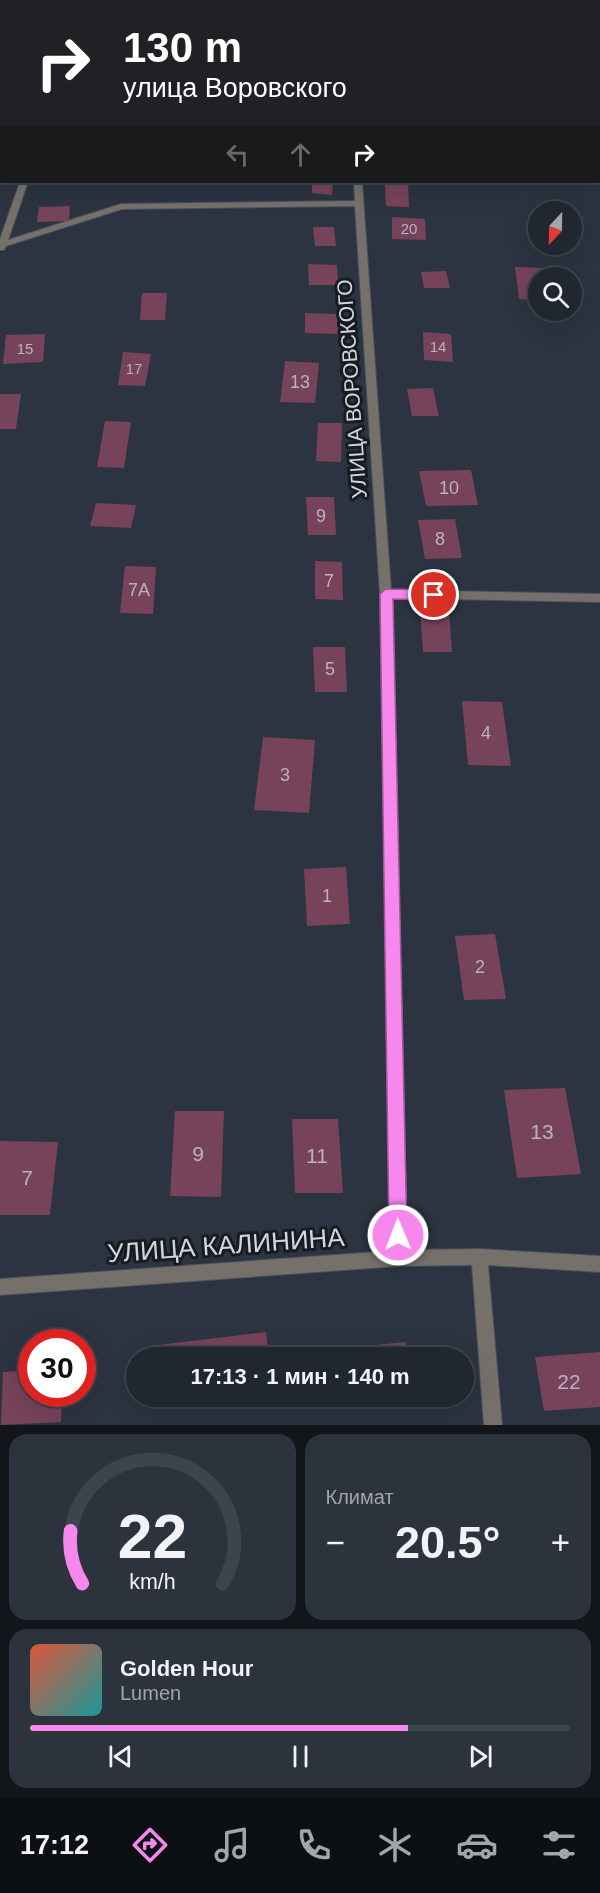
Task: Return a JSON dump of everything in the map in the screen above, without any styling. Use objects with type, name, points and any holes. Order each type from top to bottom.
[{"type":"street","points":[[2,247],[24,183]]},
{"type":"street","name":"УЛИЦА ВОРОВСКОГО","points":[[358,183],[386,594],[399,1258]]},
{"type":"street","points":[[2,247],[121,207],[358,203]]},
{"type":"street","points":[[386,594],[600,598]]},
{"type":"street","points":[[479,1257],[494,1425]]},
{"type":"street","name":"УЛИЦА КАЛИНИНА","points":[[0,1287],[399,1258],[479,1257],[600,1264]]},
{"type":"building","points":[[312,183],[333,183],[332,195],[312,193]]},
{"type":"building","points":[[385,184],[408,184],[409,207],[386,206]]},
{"type":"building","points":[[70,206],[69,221],[37,222],[39,207]]},
{"type":"building","points":[[392,217],[425,219],[426,240],[392,239]]},
{"type":"building","points":[[313,227],[334,227],[336,246],[315,246]]},
{"type":"building","points":[[308,264],[337,265],[338,285],[309,285]]},
{"type":"building","points":[[515,267],[528,267],[528,299],[519,299]]},
{"type":"building","points":[[446,271],[450,288],[424,288],[421,272]]},
{"type":"building","points":[[142,293],[167,293],[165,320],[140,320]]},
{"type":"building","points":[[305,313],[337,314],[338,334],[305,333]]},
{"type":"building","points":[[423,332],[451,334],[453,362],[424,360]]},
{"type":"building","points":[[45,334],[43,362],[3,364],[6,335]]},
{"type":"building","points":[[123,352],[151,354],[145,386],[118,385]]},
{"type":"building","points":[[285,361],[319,363],[315,403],[280,402]]},
{"type":"building","points":[[433,388],[439,416],[412,416],[407,389]]},
{"type":"building","points":[[0,394],[21,394],[16,429],[0,429]]},
{"type":"building","points":[[105,421],[131,422],[124,468],[97,467]]},
{"type":"building","points":[[318,423],[342,423],[341,462],[316,461]]},
{"type":"building","points":[[471,470],[478,505],[426,506],[419,471]]},
{"type":"building","points":[[306,497],[334,497],[336,535],[308,535]]},
{"type":"building","points":[[96,503],[136,505],[131,528],[90,526]]},
{"type":"building","points":[[455,519],[462,558],[425,559],[418,520]]},
{"type":"building","points":[[315,561],[342,562],[343,600],[315,599]]},
{"type":"building","points":[[125,566],[156,567],[153,614],[120,613]]},
{"type":"building","points":[[420,609],[449,610],[452,652],[423,652]]},
{"type":"building","points":[[313,647],[345,647],[347,692],[315,692]]},
{"type":"building","points":[[462,701],[502,702],[511,766],[468,765]]},
{"type":"building","points":[[263,737],[315,740],[309,813],[254,810]]},
{"type":"building","points":[[346,867],[350,924],[307,926],[304,869]]},
{"type":"building","points":[[495,934],[506,999],[464,1000],[455,936]]},
{"type":"building","points":[[565,1088],[581,1174],[517,1178],[504,1090]]},
{"type":"building","points":[[175,1111],[224,1111],[221,1197],[170,1196]]},
{"type":"building","points":[[292,1119],[338,1119],[343,1193],[295,1193]]},
{"type":"building","points":[[0,1141],[58,1142],[50,1215],[0,1215]]},
{"type":"building","points":[[266,1332],[268,1347],[158,1347],[158,1345]]},
{"type":"building","points":[[406,1342],[407,1347],[355,1347]]},
{"type":"building","points":[[600,1352],[600,1407],[544,1411],[535,1357]]},
{"type":"building","points":[[18,1371],[18,1407],[62,1407],[61,1422],[1,1425],[3,1372]]},
{"type":"route","points":[[398,1235],[386,594],[434,595]]}]
